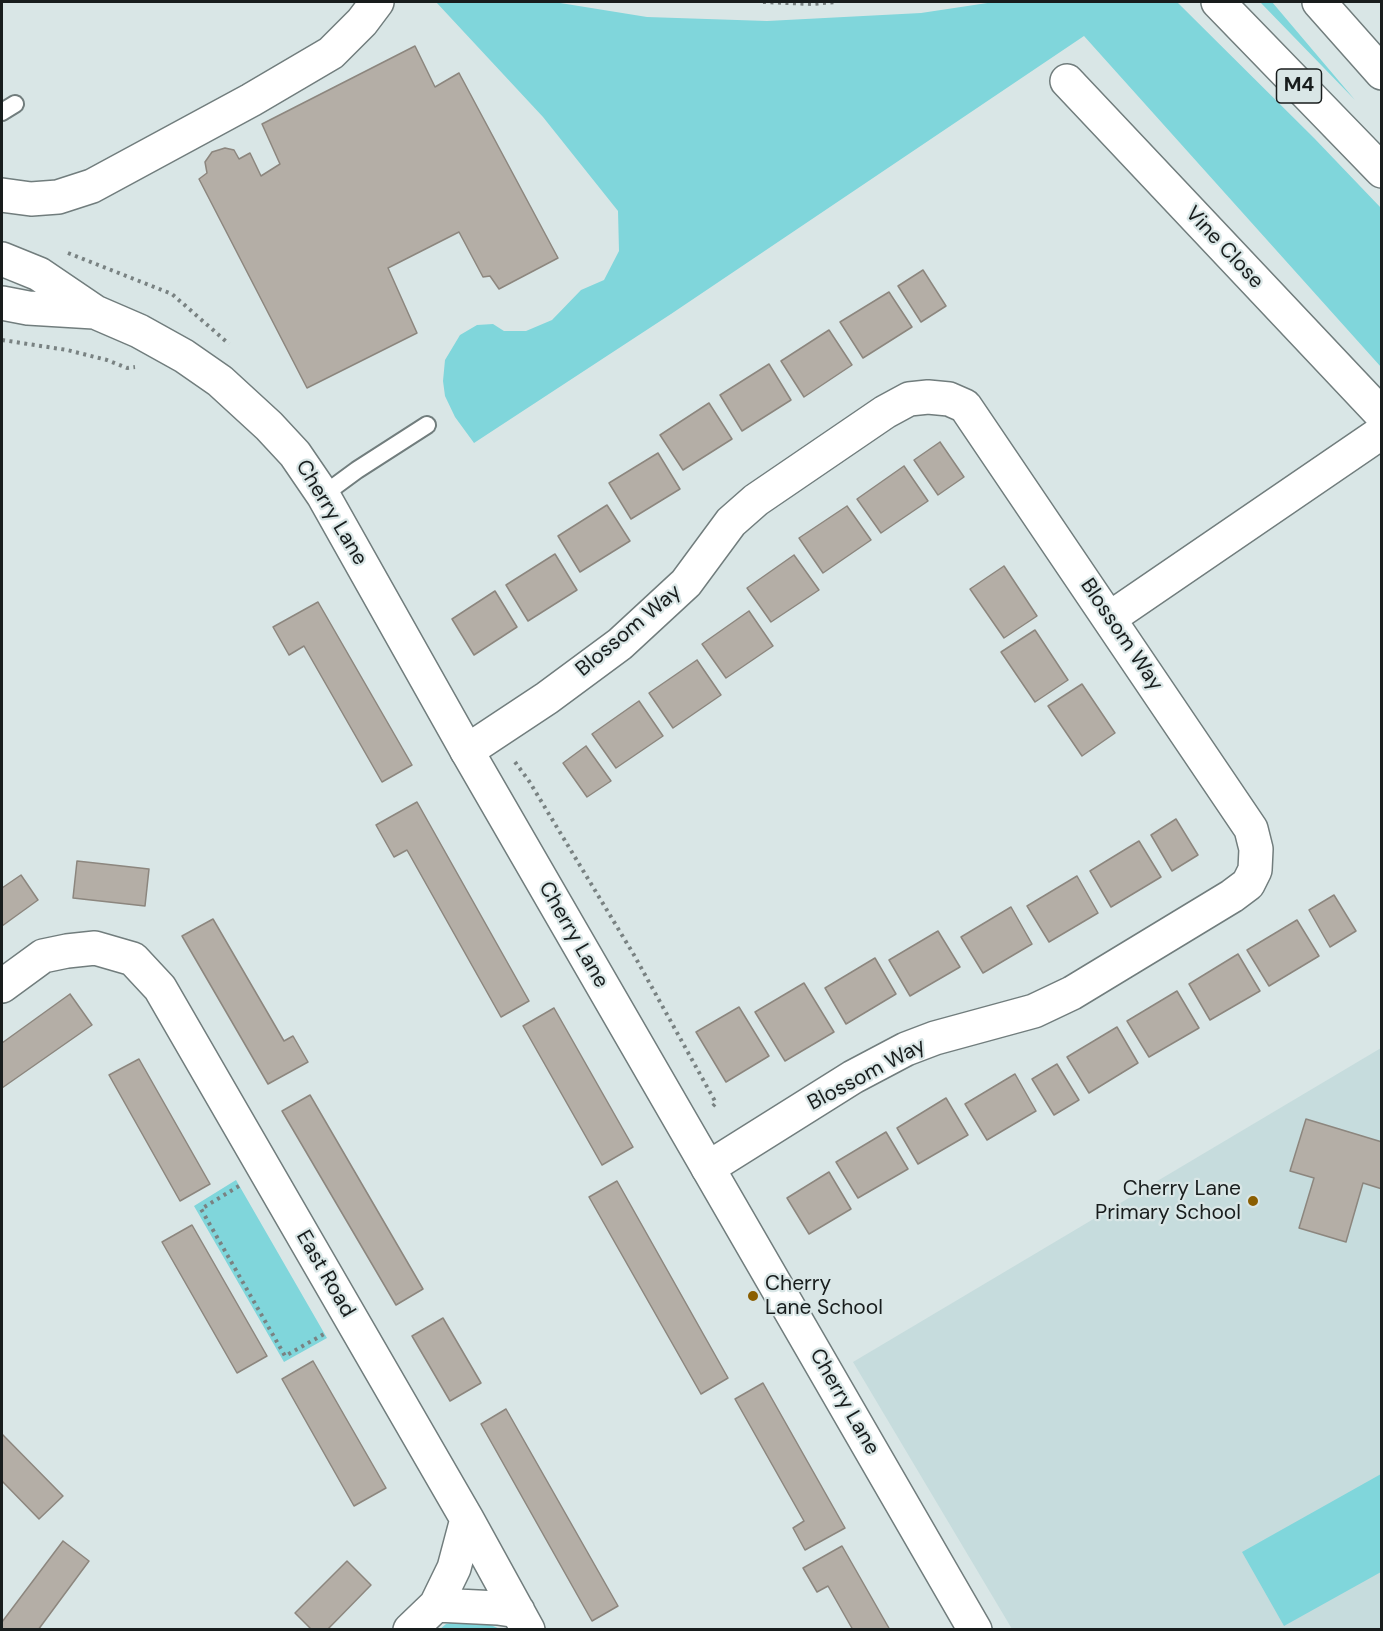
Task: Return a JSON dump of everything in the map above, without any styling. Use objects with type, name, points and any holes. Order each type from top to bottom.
[{"type":"main road","points":[[2,195],[31,199],[58,197],[92,186],[251,100],[331,53],[362,22],[377,2]]},
{"type":"main road","name":"M4","points":[[1218,2],[1382,171]]},
{"type":"main road","points":[[1319,2],[1382,73]]},
{"type":"main road","name":"Vine Close","points":[[1067,81],[1382,415]]},
{"type":"main road","name":"Cherry Lane","points":[[2,259],[39,274],[95,312],[139,331],[184,356],[220,381],[269,426],[295,454],[323,495],[467,751],[975,1629]]},
{"type":"main road","name":"Cherry Lane","points":[[2,303],[28,308],[95,312]]},
{"type":"main road","name":"Blossom Way","points":[[467,751],[547,698],[620,644],[686,583],[731,522],[756,500],[885,412],[909,399],[928,397],[949,399],[965,406],[1251,829],[1256,849],[1255,870],[1248,884],[1232,896],[1072,993],[1034,1011],[935,1038],[906,1049],[853,1077],[708,1168]]},
{"type":"main road","points":[[1110,618],[1382,432]]},
{"type":"main road","name":"East Road","points":[[2,986],[43,956],[95,948],[133,959],[160,988],[523,1620]]},
{"type":"main road","points":[[410,1629],[436,1605],[454,1568],[467,1519]]},
{"type":"main road","points":[[436,1605],[498,1608],[523,1620]]},
{"type":"lane","points":[[323,495],[427,425]]},
{"type":"path","points":[[763,2],[811,4],[836,2]]},
{"type":"path","points":[[515,762],[529,781],[634,955],[716,1103],[712,1107],[717,1116]]},
{"type":"path","points":[[265,1171],[201,1209],[285,1356],[351,1319]]},
{"type":"shaded area","points":[[436,2],[554,2],[647,17],[767,21],[921,13],[994,2],[1177,2],[1381,208],[1381,367],[1084,36],[671,314],[474,443],[455,417],[445,396],[443,381],[445,360],[460,335],[477,325],[493,324],[504,331],[526,331],[552,320],[581,290],[604,280],[619,251],[618,211],[543,117]]},
{"type":"shaded area","points":[[1260,2],[1272,2],[1355,100]]},
{"type":"shaded area","name":"Cherry Lane Primary School","points":[[1381,1048],[1381,1629],[1012,1629],[853,1362]]},
{"type":"shaded area","points":[[236,1180],[327,1338],[284,1362],[194,1206]]},
{"type":"shaded area","points":[[1381,1474],[1381,1572],[1284,1626],[1242,1552]]},
{"type":"shaded area","points":[[463,1620],[479,1620],[500,1629],[439,1630],[446,1624]]},
{"type":"building","points":[[415,46],[435,87],[459,73],[558,258],[499,289],[490,276],[483,277],[459,232],[388,268],[417,333],[307,388],[199,179],[207,173],[205,162],[212,152],[225,148],[234,150],[239,159],[250,153],[261,176],[280,164],[262,124]]},
{"type":"building","points":[[923,270],[946,306],[921,322],[898,286]]},
{"type":"building","points":[[889,292],[912,327],[863,358],[840,322]]},
{"type":"building","points":[[829,330],[852,365],[804,397],[781,361]]},
{"type":"building","points":[[769,364],[791,400],[742,431],[720,395]]},
{"type":"building","points":[[709,403],[732,439],[683,470],[660,435]]},
{"type":"building","points":[[940,442],[964,477],[938,495],[914,460]]},
{"type":"building","points":[[658,453],[680,489],[631,519],[609,483]]},
{"type":"building","points":[[904,466],[928,501],[881,533],[857,499]]},
{"type":"building","points":[[607,505],[630,541],[580,572],[558,536]]},
{"type":"building","points":[[847,506],[871,540],[823,573],[799,538]]},
{"type":"building","points":[[555,554],[577,590],[528,621],[506,585]]},
{"type":"building","points":[[794,555],[819,590],[771,622],[747,588]]},
{"type":"building","points":[[1004,566],[1037,616],[1004,638],[970,589]]},
{"type":"building","points":[[495,591],[517,627],[474,655],[452,619]]},
{"type":"building","points":[[318,602],[412,765],[382,782],[304,646],[289,655],[273,627]]},
{"type":"building","points":[[749,611],[773,646],[726,678],[702,644]]},
{"type":"building","points":[[1035,630],[1068,680],[1035,702],[1001,652]]},
{"type":"building","points":[[697,660],[721,695],[673,728],[649,693]]},
{"type":"building","points":[[1082,684],[1115,733],[1082,756],[1048,706]]},
{"type":"building","points":[[639,701],[663,736],[616,768],[592,734]]},
{"type":"building","points":[[586,746],[611,781],[587,797],[563,763]]},
{"type":"building","points":[[417,802],[529,1001],[501,1017],[407,850],[394,857],[376,825]]},
{"type":"building","points":[[1176,819],[1198,855],[1172,871],[1151,835]]},
{"type":"building","points":[[1139,841],[1161,877],[1111,907],[1090,871]]},
{"type":"building","points":[[77,861],[149,869],[145,906],[73,898]]},
{"type":"building","points":[[21,875],[38,900],[2,926],[2,888]]},
{"type":"building","points":[[1077,876],[1098,913],[1049,942],[1027,906]]},
{"type":"building","points":[[1334,895],[1356,931],[1330,947],[1309,910]]},
{"type":"building","points":[[1011,907],[1032,944],[983,973],[961,937]]},
{"type":"building","points":[[213,919],[284,1041],[293,1036],[308,1062],[268,1084],[182,936]]},
{"type":"building","points":[[1297,920],[1319,956],[1269,986],[1247,950]]},
{"type":"building","points":[[938,931],[960,967],[910,996],[889,960]]},
{"type":"building","points":[[1238,954],[1260,991],[1210,1020],[1189,984]]},
{"type":"building","points":[[875,958],[896,994],[846,1024],[825,988]]},
{"type":"building","points":[[804,983],[834,1032],[785,1061],[755,1012]]},
{"type":"building","points":[[1177,991],[1199,1028],[1149,1057],[1127,1021]]},
{"type":"building","points":[[70,994],[92,1025],[2,1088],[2,1043]]},
{"type":"building","points":[[739,1007],[769,1056],[726,1082],[696,1032]]},
{"type":"building","points":[[554,1008],[633,1147],[602,1165],[523,1026]]},
{"type":"building","points":[[1117,1027],[1138,1063],[1089,1093],[1067,1057]]},
{"type":"building","points":[[139,1059],[210,1184],[180,1201],[109,1075]]},
{"type":"building","points":[[1057,1064],[1079,1100],[1054,1115],[1032,1079]]},
{"type":"building","points":[[1015,1074],[1036,1111],[987,1140],[965,1104]]},
{"type":"building","points":[[310,1095],[423,1289],[396,1305],[282,1111]]},
{"type":"building","points":[[946,1098],[968,1135],[918,1164],[897,1128]]},
{"type":"building","points":[[1306,1119],[1382,1142],[1382,1189],[1363,1183],[1346,1242],[1299,1228],[1314,1178],[1290,1171]]},
{"type":"building","points":[[886,1132],[908,1169],[858,1198],[836,1162]]},
{"type":"building","points":[[829,1172],[851,1209],[809,1234],[787,1198]]},
{"type":"building","points":[[617,1181],[728,1378],[701,1394],[589,1197]]},
{"type":"building","points":[[192,1225],[267,1356],[237,1373],[162,1242]]},
{"type":"building","points":[[443,1318],[481,1383],[450,1401],[412,1336]]},
{"type":"building","points":[[313,1361],[386,1488],[354,1506],[282,1379]]},
{"type":"building","points":[[763,1383],[845,1528],[805,1550],[793,1528],[804,1521],[735,1399]]},
{"type":"building","points":[[506,1409],[618,1606],[592,1621],[481,1424]]},
{"type":"building","points":[[2,1434],[63,1496],[39,1519],[2,1481]]},
{"type":"building","points":[[63,1541],[89,1561],[38,1630],[2,1630],[2,1622]]},
{"type":"building","points":[[842,1546],[890,1630],[853,1630],[828,1586],[817,1592],[803,1568]]},
{"type":"building","points":[[347,1561],[371,1585],[327,1630],[312,1630],[295,1613]]},
{"type":"place","name":"Cherry Lane Primary School","points":[[1253,1201]]},
{"type":"place","name":"Cherry Lane School","points":[[753,1296]]}]
